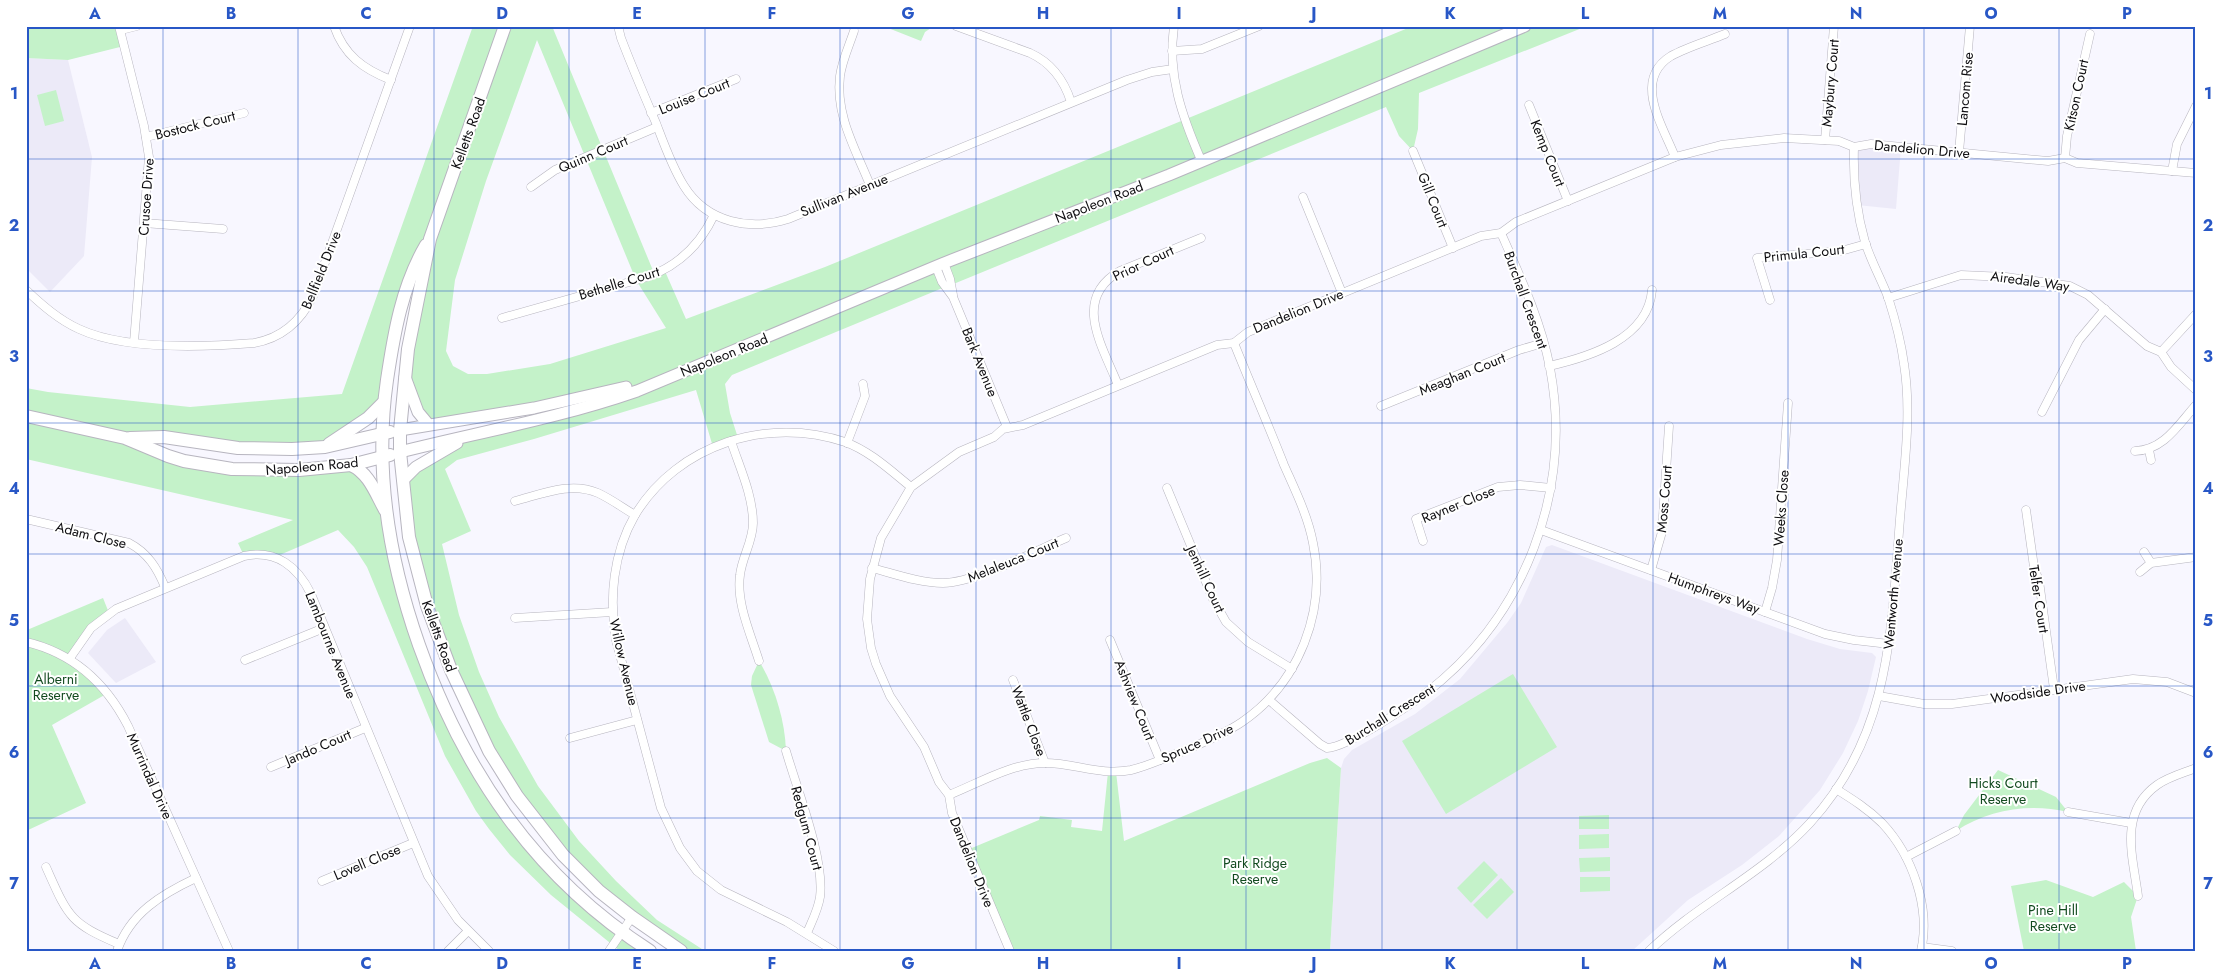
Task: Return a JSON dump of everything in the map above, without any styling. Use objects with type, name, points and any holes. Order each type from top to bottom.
[{"type":"main road","name":"Kelletts Road","points":[[505,26],[430,239],[412,273],[401,306],[390,357],[384,402],[382,457],[386,513],[397,573],[408,613],[443,707],[473,767],[503,812],[542,861],[578,896],[622,932],[650,951]]},
{"type":"main road","name":"Napoleon Road","points":[[26,416],[125,438],[168,456],[232,469],[277,471],[351,465],[590,407],[637,391],[940,265],[1169,175],[1201,160],[1526,26]]},
{"type":"main road","name":"Kelletts Road","points":[[430,239],[404,375],[400,430],[400,452],[409,537],[427,606],[451,670],[489,751],[517,796],[554,844],[599,891],[681,951]]},
{"type":"main road","points":[[404,375],[418,412],[428,424]]},
{"type":"main road","name":"Napoleon Road","points":[[125,438],[164,436],[230,447],[265,450],[324,446],[428,424],[534,408],[671,376]]},
{"type":"main road","points":[[324,446],[368,418],[384,402]]},
{"type":"main road","points":[[403,480],[416,467],[465,438]]},
{"type":"main road","points":[[351,465],[365,475],[386,513]]},
{"type":"street","points":[[120,28],[137,26]]},
{"type":"street","points":[[334,26],[341,42],[358,63],[372,72],[391,80]]},
{"type":"street","name":"Bellfield Drive","points":[[26,290],[48,310],[79,330],[111,339],[185,346],[254,343],[277,335],[298,320],[313,296],[410,26]]},
{"type":"street","name":"Sullivan Avenue","points":[[618,26],[657,128],[684,186],[694,200],[714,215],[741,224],[773,223],[1140,75],[1173,69]]},
{"type":"street","points":[[956,26],[1041,58],[1058,74],[1071,102]]},
{"type":"street","points":[[1174,26],[1173,69],[1181,110],[1201,160]]},
{"type":"street","points":[[1172,51],[1202,49],[1259,26]]},
{"type":"street","name":"Maybury Court","points":[[1825,140],[1834,26]]},
{"type":"street","name":"Lancom Rise","points":[[1959,152],[1970,26]]},
{"type":"street","name":"Crusoe Drive","points":[[120,28],[146,137],[149,168],[134,342]]},
{"type":"street","points":[[854,31],[840,74],[840,101],[846,126],[870,185]]},
{"type":"street","points":[[1675,157],[1654,103],[1651,91],[1652,79],[1658,67],[1670,57],[1725,34]]},
{"type":"street","name":"Kitson Court","points":[[2065,158],[2067,136],[2090,34]]},
{"type":"street","name":"Louise Court","points":[[651,113],[736,79]]},
{"type":"street","name":"Kemp Court","points":[[1528,105],[1568,201]]},
{"type":"street","points":[[2172,170],[2177,144],[2196,106]]},
{"type":"street","name":"Bostock Court","points":[[146,137],[244,113]]},
{"type":"street","name":"Quinn Court","points":[[531,187],[555,170],[657,128]]},
{"type":"street","name":"Dandelion Drive","points":[[1010,951],[952,813],[949,795],[939,782],[924,747],[890,696],[871,648],[867,612],[872,568],[881,538],[911,487],[948,459],[994,436],[1007,427],[1023,425],[1217,344],[1234,342],[1248,332],[1487,234],[1501,233],[1516,222],[1675,157],[1721,145],[1784,138],[1825,140],[1842,142],[1854,147],[1871,144],[2048,160],[2065,158],[2078,163],[2196,173]]},
{"type":"street","name":"Wentworth Avenue","points":[[1650,951],[1682,922],[1776,855],[1809,824],[1836,789],[1864,739],[1879,696],[1890,644],[1908,412],[1902,352],[1888,298],[1866,244],[1855,188],[1854,147]]},
{"type":"street","name":"Gill Court","points":[[1413,151],[1453,248]]},
{"type":"street","points":[[1303,197],[1342,293]]},
{"type":"street","name":"Bethelle Court","points":[[502,318],[641,278],[665,269],[693,247],[706,230],[714,215]]},
{"type":"street","points":[[144,223],[223,228]]},
{"type":"street","name":"Burchall Crescent","points":[[1269,700],[1320,744],[1327,748],[1340,745],[1405,708],[1434,687],[1462,661],[1482,639],[1507,604],[1531,557],[1541,530],[1551,488],[1556,420],[1549,366],[1543,343],[1528,296],[1501,233]]},
{"type":"street","name":"Prior Court","points":[[1118,385],[1094,324],[1094,302],[1100,289],[1108,279],[1120,271],[1201,238]]},
{"type":"street","name":"Primula Court","points":[[1770,300],[1757,258],[1841,251],[1866,244]]},
{"type":"street","name":"Bark Avenue","points":[[940,265],[942,282],[953,297],[1007,427]]},
{"type":"street","name":"Airedale Way","points":[[1888,298],[1954,276],[1979,274],[2044,281],[2070,286],[2085,293],[2147,346],[2162,352],[2171,367],[2196,390]]},
{"type":"street","points":[[1549,366],[1592,355],[1618,340],[1642,317],[1648,308],[1652,290]]},
{"type":"street","points":[[2042,412],[2079,340],[2105,309]]},
{"type":"street","points":[[2162,352],[2196,314]]},
{"type":"street","name":"Spruce Drive","points":[[949,795],[1013,769],[1045,763],[1110,772],[1138,768],[1160,760],[1232,729],[1269,700],[1292,669],[1307,637],[1315,604],[1316,567],[1313,544],[1302,507],[1234,342]]},
{"type":"street","name":"Meaghan Court","points":[[1381,406],[1519,350],[1543,343]]},
{"type":"street","points":[[846,443],[865,396],[863,384]]},
{"type":"street","name":"Weeks Close","points":[[1765,612],[1777,560],[1788,403]]},
{"type":"street","points":[[2135,451],[2148,450],[2166,439],[2196,405]]},
{"type":"street","name":"Moss Court","points":[[1651,570],[1662,532],[1669,426]]},
{"type":"street","name":"Willow Avenue","points":[[834,951],[807,933],[730,896],[705,878],[686,857],[674,839],[664,818],[616,640],[612,612],[613,586],[624,540],[635,515],[653,492],[682,465],[701,452],[731,440],[768,432],[796,432],[823,436],[846,443],[881,463],[911,487]]},
{"type":"street","points":[[731,440],[752,511],[752,533],[740,575],[740,586],[743,606],[759,661]]},
{"type":"street","points":[[2148,450],[2151,460]]},
{"type":"street","name":"Rayner Close","points":[[1423,541],[1416,519],[1498,487],[1520,484],[1551,488]]},
{"type":"street","points":[[515,501],[559,489],[580,488],[600,494],[635,515]]},
{"type":"street","name":"Jenhill Court","points":[[1166,488],[1213,599],[1226,622],[1248,642],[1292,669]]},
{"type":"street","name":"Telfer Court","points":[[2026,510],[2034,567],[2039,581],[2054,689]]},
{"type":"street","name":"Adam Close","points":[[26,519],[129,543],[140,549],[151,560],[165,586]]},
{"type":"street","name":"Humphreys Way","points":[[1541,530],[1838,637],[1890,644]]},
{"type":"street","name":"Melaleuca Court","points":[[872,568],[927,581],[951,582],[970,578],[1066,538]]},
{"type":"street","points":[[2144,552],[2151,563]]},
{"type":"street","name":"Lambourne Avenue","points":[[70,658],[85,635],[104,617],[122,605],[165,586],[244,556],[257,554],[270,556],[287,563],[300,574],[311,594],[413,843],[438,893],[468,931],[489,951]]},
{"type":"street","points":[[2140,572],[2151,563],[2196,557]]},
{"type":"street","points":[[514,618],[612,612]]},
{"type":"street","points":[[246,660],[324,628]]},
{"type":"street","name":"Ashview Court","points":[[1110,640],[1160,760]]},
{"type":"street","name":"Murrindal Drive","points":[[26,642],[70,658],[97,680],[121,712],[229,951]]},
{"type":"street","name":"Woodside Drive","points":[[1879,696],[1918,704],[1944,705],[2119,680],[2145,679],[2176,684],[2196,693]]},
{"type":"street","name":"Wattle Close","points":[[1013,680],[1045,763]]},
{"type":"street","points":[[570,738],[637,720]]},
{"type":"street","name":"Jando Court","points":[[271,767],[365,728]]},
{"type":"street","name":"Burchall Crescent","points":[[1327,748],[1327,758]]},
{"type":"street","name":"Redgum Court","points":[[786,751],[816,852],[820,876],[820,896],[817,910],[807,933]]},
{"type":"street","points":[[2138,896],[2132,854],[2131,823],[2139,805],[2151,790],[2164,781],[2196,768]]},
{"type":"street","points":[[1836,789],[1861,805],[1878,819],[1906,857],[1915,879],[1921,905],[1921,949],[1952,951]]},
{"type":"street","points":[[2068,812],[2131,823]]},
{"type":"street","points":[[1906,857],[1956,831]]},
{"type":"street","name":"Lovell Close","points":[[322,881],[413,843]]},
{"type":"street","points":[[46,867],[71,917],[84,928],[118,948],[135,919],[147,906],[170,890],[196,878]]},
{"type":"street","points":[[609,951],[632,917]]},
{"type":"street","points":[[448,951],[468,931]]},
{"type":"shaded area","points":[[26,58],[68,60],[92,157],[84,256],[50,292],[26,268]]},
{"type":"shaded area","points":[[1854,147],[1901,147],[1896,209],[1857,205]]},
{"type":"shaded area","points":[[1552,545],[1807,639],[1840,649],[1872,653],[1876,657],[1868,691],[1858,721],[1843,753],[1820,790],[1779,836],[1742,865],[1688,900],[1632,951],[1330,951],[1341,768],[1344,759],[1352,750],[1415,714],[1460,679],[1507,623],[1521,603],[1546,547]]},
{"type":"shaded area","points":[[125,618],[156,662],[116,683],[88,653],[107,630]]},
{"type":"green space","points":[[26,26],[119,26],[124,46],[68,60],[26,58]]},
{"type":"green space","points":[[473,26],[552,26],[654,273],[664,269],[686,319],[825,267],[1413,26],[1587,26],[1419,93],[1418,129],[1413,151],[1399,136],[1386,107],[951,285],[944,264],[936,267],[945,287],[732,375],[725,384],[730,413],[738,438],[713,447],[696,390],[457,460],[445,469],[471,531],[442,544],[459,615],[479,672],[499,717],[538,786],[579,841],[616,881],[657,920],[705,951],[681,951],[599,891],[517,796],[436,632],[403,480],[465,438],[667,377],[608,392],[428,424],[404,375],[419,257],[384,402],[325,447],[127,438],[207,465],[351,465],[386,513],[402,593],[461,744],[543,861],[650,951],[620,951],[551,895],[510,855],[489,829],[476,811],[445,756],[367,567],[354,547],[338,530],[275,557],[244,556],[238,543],[293,520],[26,459],[26,388],[190,407],[342,394]],"holes":[[[537,40],[636,280],[666,328],[550,364],[487,374],[468,374],[453,366],[446,351],[455,280],[486,181]]]},
{"type":"green space","points":[[883,26],[934,26],[925,32],[921,41]]},
{"type":"green space","points":[[56,90],[64,121],[45,126],[37,95]]},
{"type":"green space","name":"Alberni Reserve","points":[[103,598],[109,613],[70,658],[108,693],[52,725],[86,803],[26,831],[27,630]]},
{"type":"green space","points":[[759,661],[770,682],[778,704],[784,728],[786,751],[769,742],[751,685],[752,676]]},
{"type":"green space","points":[[1513,674],[1557,747],[1446,814],[1402,741]]},
{"type":"green space","name":"Park Ridge Reserve","points":[[1327,758],[1341,768],[1330,951],[1010,951],[967,850],[1039,820],[1040,816],[1072,820],[1071,827],[1102,831],[1108,772],[1116,772],[1124,841],[1310,763]]},
{"type":"green space","name":"Hicks Court Reserve","points":[[1998,770],[2056,797],[2068,812],[2039,808],[2010,810],[1982,817],[1956,831],[1964,815]]},
{"type":"green space","points":[[1609,815],[1609,829],[1579,829],[1579,816]]},
{"type":"green space","points":[[1609,834],[1609,848],[1579,849],[1579,835]]},
{"type":"green space","points":[[1610,857],[1610,871],[1580,872],[1579,858]]},
{"type":"green space","points":[[1484,861],[1498,875],[1471,903],[1457,888]]},
{"type":"green space","points":[[1580,877],[1610,877],[1610,891],[1580,892]]},
{"type":"green space","points":[[1501,878],[1514,892],[1487,919],[1473,905]]},
{"type":"green space","name":"Pine Hill Reserve","points":[[2046,880],[2093,897],[2124,882],[2138,896],[2131,917],[2136,951],[2024,951],[2011,886]]}]
